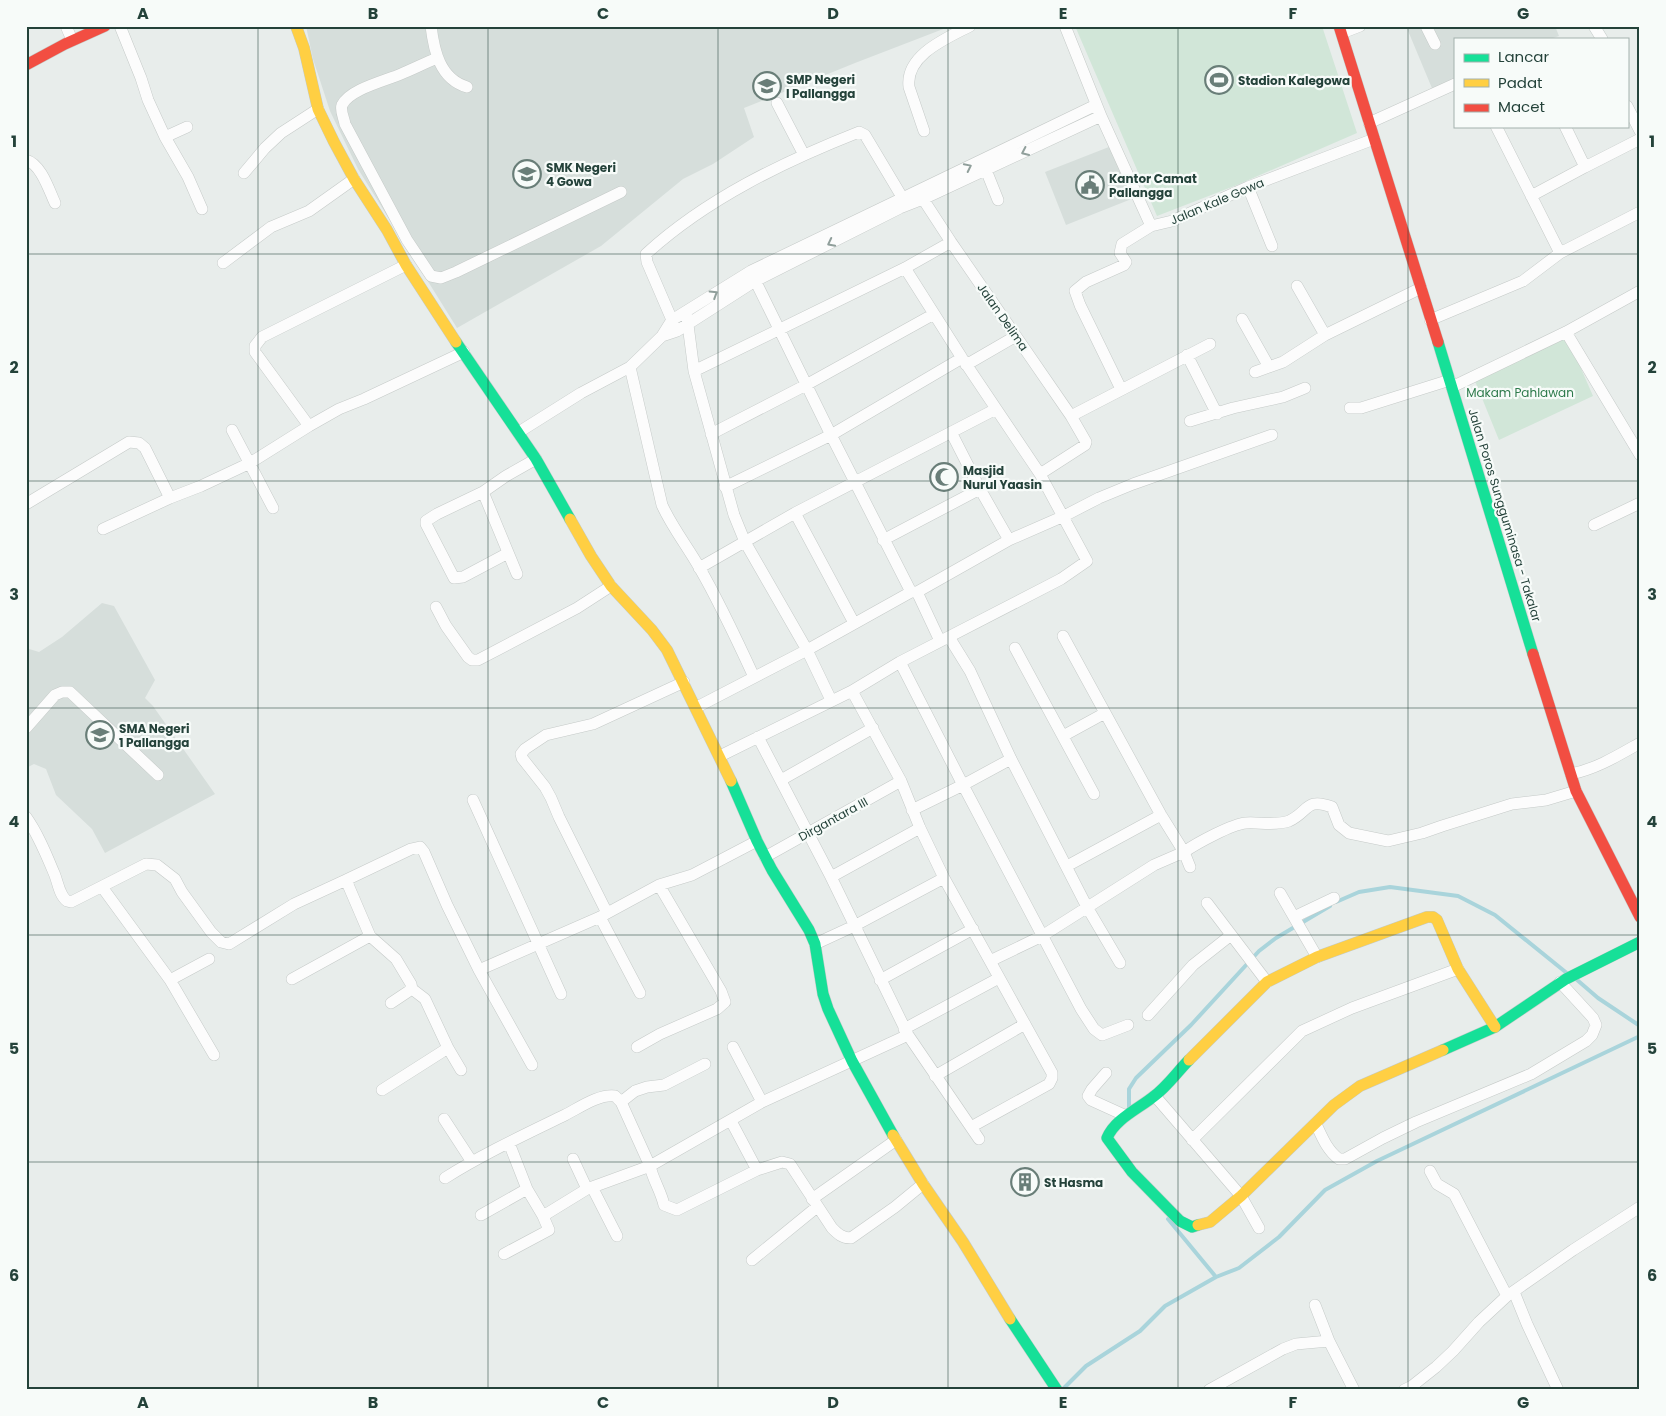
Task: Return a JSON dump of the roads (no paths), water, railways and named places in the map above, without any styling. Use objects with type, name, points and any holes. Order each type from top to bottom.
[{"type":"main road","points":[[26,65],[72,40],[105,26]]},
{"type":"main road","points":[[296,26],[304,48],[318,109],[354,179],[387,230],[406,265],[536,459],[579,538],[611,586],[652,630],[667,650],[720,756],[765,857],[809,930],[815,944],[828,1009],[852,1061],[923,1184],[963,1242],[998,1302],[1056,1388]]},
{"type":"main road","name":"Jalan Poros Sungguminasa - Takalar","points":[[1340,30],[1397,208],[1501,552],[1576,791],[1640,917]]},
{"type":"main road","points":[[1495,1027],[1458,969],[1437,920],[1432,916],[1317,957],[1267,982],[1155,1096],[1123,1114],[1108,1135],[1109,1142],[1132,1172],[1183,1223],[1192,1227],[1210,1222],[1241,1196],[1334,1105],[1360,1086],[1495,1027],[1563,981],[1640,942]]},
{"type":"street","points":[[66,26],[72,40]]},
{"type":"street","points":[[120,26],[142,78],[148,100],[165,137],[188,177],[202,209]]},
{"type":"street","points":[[431,26],[437,58],[451,78],[460,85],[467,87]]},
{"type":"street","points":[[924,131],[908,79],[910,70],[928,51],[970,26]]},
{"type":"street","points":[[1065,26],[1099,110],[1151,226]]},
{"type":"street","points":[[1340,30],[1360,26]]},
{"type":"street","points":[[1426,26],[1435,44]]},
{"type":"street","points":[[1594,26],[1601,38]]},
{"type":"street","points":[[437,58],[362,90],[348,98],[341,110],[346,124],[407,240],[431,276],[441,278],[456,272],[621,192]]},
{"type":"street","points":[[1369,123],[1454,84]]},
{"type":"street","points":[[777,103],[804,154]]},
{"type":"street","points":[[1628,108],[1640,131]]},
{"type":"street","points":[[244,173],[265,148],[281,133],[318,109]]},
{"type":"street","points":[[923,195],[1099,110]]},
{"type":"street","points":[[165,137],[187,127]]},
{"type":"street","points":[[1497,128],[1560,253]]},
{"type":"street","points":[[1566,128],[1585,167]]},
{"type":"street","points":[[675,326],[647,262],[646,254],[684,223],[714,202],[804,154],[862,132],[876,152],[901,202]]},
{"type":"street","points":[[519,432],[581,393],[630,367],[675,326],[686,311],[901,202],[986,170],[1048,135]]},
{"type":"street","name":"Jalan Kale Gowa","points":[[1121,389],[1074,291],[1086,282],[1124,265],[1126,262],[1120,253],[1122,244],[1151,226],[1172,221],[1248,187],[1374,139]]},
{"type":"street","points":[[1532,196],[1640,139]]},
{"type":"street","points":[[26,160],[32,163],[39,171],[55,202]]},
{"type":"street","points":[[986,170],[998,200]]},
{"type":"street","points":[[223,264],[271,227],[309,211],[354,179]]},
{"type":"street","points":[[1248,187],[1272,246]]},
{"type":"street","name":"Jalan Delima","points":[[923,195],[951,242],[1071,416],[1086,444],[1040,474]]},
{"type":"street","points":[[1430,320],[1523,281],[1560,253],[1640,212]]},
{"type":"street","points":[[694,371],[905,268],[951,242]]},
{"type":"street","points":[[309,426],[255,352],[255,346],[262,338],[406,265]]},
{"type":"street","points":[[720,756],[852,691],[900,662],[1061,579],[1088,561],[1040,474],[964,362],[905,268]]},
{"type":"street","points":[[675,326],[687,324],[753,276]]},
{"type":"street","points":[[753,276],[883,540],[945,639],[970,671],[1011,759],[1068,866],[1087,907],[1120,962]]},
{"type":"street","points":[[1297,286],[1325,335]]},
{"type":"street","points":[[1255,372],[1293,357],[1325,335],[1421,288]]},
{"type":"street","points":[[1350,408],[1360,408],[1451,383],[1566,332],[1640,290]]},
{"type":"street","points":[[686,311],[694,371],[725,487],[745,542],[807,650],[831,700]]},
{"type":"street","points":[[711,434],[806,385],[934,314]]},
{"type":"street","points":[[1242,319],[1269,367]]},
{"type":"street","points":[[1566,332],[1640,455]]},
{"type":"street","points":[[725,487],[831,435],[964,362],[1016,336]]},
{"type":"street","points":[[1071,416],[1210,344]]},
{"type":"street","points":[[103,529],[250,464],[339,409],[464,352]]},
{"type":"street","points":[[1187,355],[1217,414]]},
{"type":"street","points":[[630,367],[662,504],[670,522],[699,568],[733,629],[754,678]]},
{"type":"street","points":[[1190,422],[1233,408],[1282,397],[1305,388]]},
{"type":"street","points":[[699,568],[795,513],[996,409]]},
{"type":"street","points":[[232,430],[273,508]]},
{"type":"street","points":[[951,432],[1009,540]]},
{"type":"street","points":[[697,708],[1009,540],[1133,484],[1272,436]]},
{"type":"street","points":[[26,504],[130,442],[139,443],[145,448],[170,498]]},
{"type":"street","points":[[508,553],[463,577],[454,578],[426,524],[427,520],[483,492],[536,459]]},
{"type":"street","points":[[883,540],[980,489]]},
{"type":"street","points":[[483,492],[517,574]]},
{"type":"street","points":[[1594,525],[1640,503]]},
{"type":"street","points":[[795,513],[854,624]]},
{"type":"street","points":[[436,607],[446,626],[468,657],[472,660],[478,660],[576,608],[611,586]]},
{"type":"street","points":[[1063,636],[1161,815],[1184,852],[1190,868]]},
{"type":"street","points":[[1015,648],[1094,794]]},
{"type":"street","points":[[900,662],[962,785],[1082,1009],[1098,1033],[1102,1035],[1128,1025]]},
{"type":"street","points":[[640,993],[551,798],[521,754],[525,749],[546,735],[593,724],[684,682]]},
{"type":"street","points":[[852,691],[901,781],[912,810],[944,878],[1052,1073],[1049,1084],[971,1127]]},
{"type":"street","points":[[26,728],[55,695],[62,692],[70,692],[158,775]]},
{"type":"street","points":[[1063,736],[1105,713]]},
{"type":"street","points":[[781,780],[873,728]]},
{"type":"street","points":[[758,737],[831,877],[906,1032],[979,1139]]},
{"type":"street","points":[[1571,774],[1587,771],[1640,743]]},
{"type":"street","points":[[912,810],[1011,759]]},
{"type":"street","name":"Dirgantara III","points":[[765,857],[901,781]]},
{"type":"street","points":[[990,961],[1042,936],[1154,864],[1184,852],[1236,824],[1288,821],[1307,806],[1322,803],[1332,807],[1339,825],[1349,833],[1388,841],[1422,834],[1512,804],[1546,800],[1576,791]]},
{"type":"street","points":[[473,800],[561,994]]},
{"type":"street","points":[[1068,866],[1161,815]]},
{"type":"street","points":[[26,817],[45,852],[64,899],[71,902],[146,864],[156,865],[175,879],[182,892],[211,932],[221,942],[229,944],[294,904],[411,849],[420,847],[479,970],[532,1065]]},
{"type":"street","points":[[831,877],[920,828]]},
{"type":"street","points":[[479,970],[603,915],[659,885],[692,875],[757,841]]},
{"type":"street","points":[[815,944],[854,926],[944,878]]},
{"type":"street","points":[[346,880],[370,936],[396,959],[412,988],[425,999],[448,1048],[461,1070]]},
{"type":"street","points":[[637,1047],[717,1009],[725,1002],[659,885]]},
{"type":"street","points":[[102,887],[170,980],[214,1055]]},
{"type":"street","points":[[1280,893],[1317,957]]},
{"type":"street","points":[[1297,922],[1334,898]]},
{"type":"street","points":[[1207,903],[1267,982]]},
{"type":"street","points":[[880,980],[973,929]]},
{"type":"street","points":[[1148,1015],[1192,965],[1231,935]]},
{"type":"street","points":[[292,979],[370,936]]},
{"type":"street","points":[[170,980],[210,959]]},
{"type":"street","points":[[1192,1140],[1302,1031],[1352,1008],[1458,969]]},
{"type":"street","points":[[543,1216],[589,1188],[650,1166],[762,1102],[852,1061],[998,978]]},
{"type":"street","points":[[1316,1124],[1326,1145],[1339,1159],[1345,1159],[1416,1122],[1531,1074],[1586,1041],[1595,1030],[1596,1025],[1593,1018],[1563,981]]},
{"type":"street","points":[[391,1002],[412,988]]},
{"type":"street","points":[[935,1076],[1024,1024]]},
{"type":"street","points":[[733,1047],[762,1102]]},
{"type":"street","points":[[382,1090],[448,1048]]},
{"type":"street","points":[[622,1102],[635,1091],[669,1083],[705,1064]]},
{"type":"street","points":[[1106,1073],[1088,1093],[1088,1096],[1091,1100],[1123,1114]]},
{"type":"street","points":[[445,1178],[508,1143],[600,1098],[614,1096],[622,1102],[663,1197],[664,1204],[677,1210],[757,1170],[788,1162],[832,1228],[840,1236],[851,1238],[894,1208],[923,1184]]},
{"type":"street","points":[[1155,1096],[1241,1196],[1259,1228]]},
{"type":"street","points":[[444,1119],[472,1162]]},
{"type":"street","points":[[731,1121],[757,1170]]},
{"type":"street","points":[[752,1260],[814,1203],[896,1140]]},
{"type":"street","points":[[504,1254],[549,1230],[543,1216],[526,1189],[508,1143]]},
{"type":"street","points":[[573,1159],[617,1236]]},
{"type":"street","points":[[1430,1171],[1437,1184],[1454,1194],[1527,1324],[1558,1390]]},
{"type":"street","points":[[481,1215],[526,1189]]},
{"type":"street","points":[[1410,1389],[1453,1351],[1479,1322],[1510,1294],[1573,1250],[1640,1207]]},
{"type":"street","points":[[1315,1305],[1329,1341],[1354,1390]]},
{"type":"street","points":[[1210,1390],[1283,1349],[1296,1344],[1329,1341]]},
{"type":"waterway","points":[[1336,902],[1359,892],[1390,887],[1458,896],[1495,915],[1568,974]]},
{"type":"waterway","points":[[1129,1108],[1129,1089],[1136,1078],[1191,1025],[1259,951],[1276,938],[1330,906]]},
{"type":"waterway","points":[[1576,979],[1598,998],[1640,1026]]},
{"type":"waterway","points":[[1062,1390],[1086,1366],[1140,1331],[1165,1306],[1216,1277],[1239,1268],[1279,1237],[1325,1190],[1377,1161],[1640,1036]]},
{"type":"waterway","points":[[1168,1219],[1216,1277]]},
{"type":"place","name":"Stadion Kalegowa","points":[[1219,80]]},
{"type":"place","name":"SMP Negeri I Pallangga","points":[[767,86]]},
{"type":"place","name":"SMK Negeri 4 Gowa","points":[[527,174]]},
{"type":"place","name":"Kantor Camat Pallangga","points":[[1090,185]]},
{"type":"place","name":"Masjid Nurul Yaasin","points":[[944,477]]},
{"type":"place","name":"SMA Negeri 1 Pallangga","points":[[100,735]]},
{"type":"place","name":"St Hasma","points":[[1025,1182]]},
{"type":"park label","name":"Makam Pahlawan","points":[[1520,392]]}]
